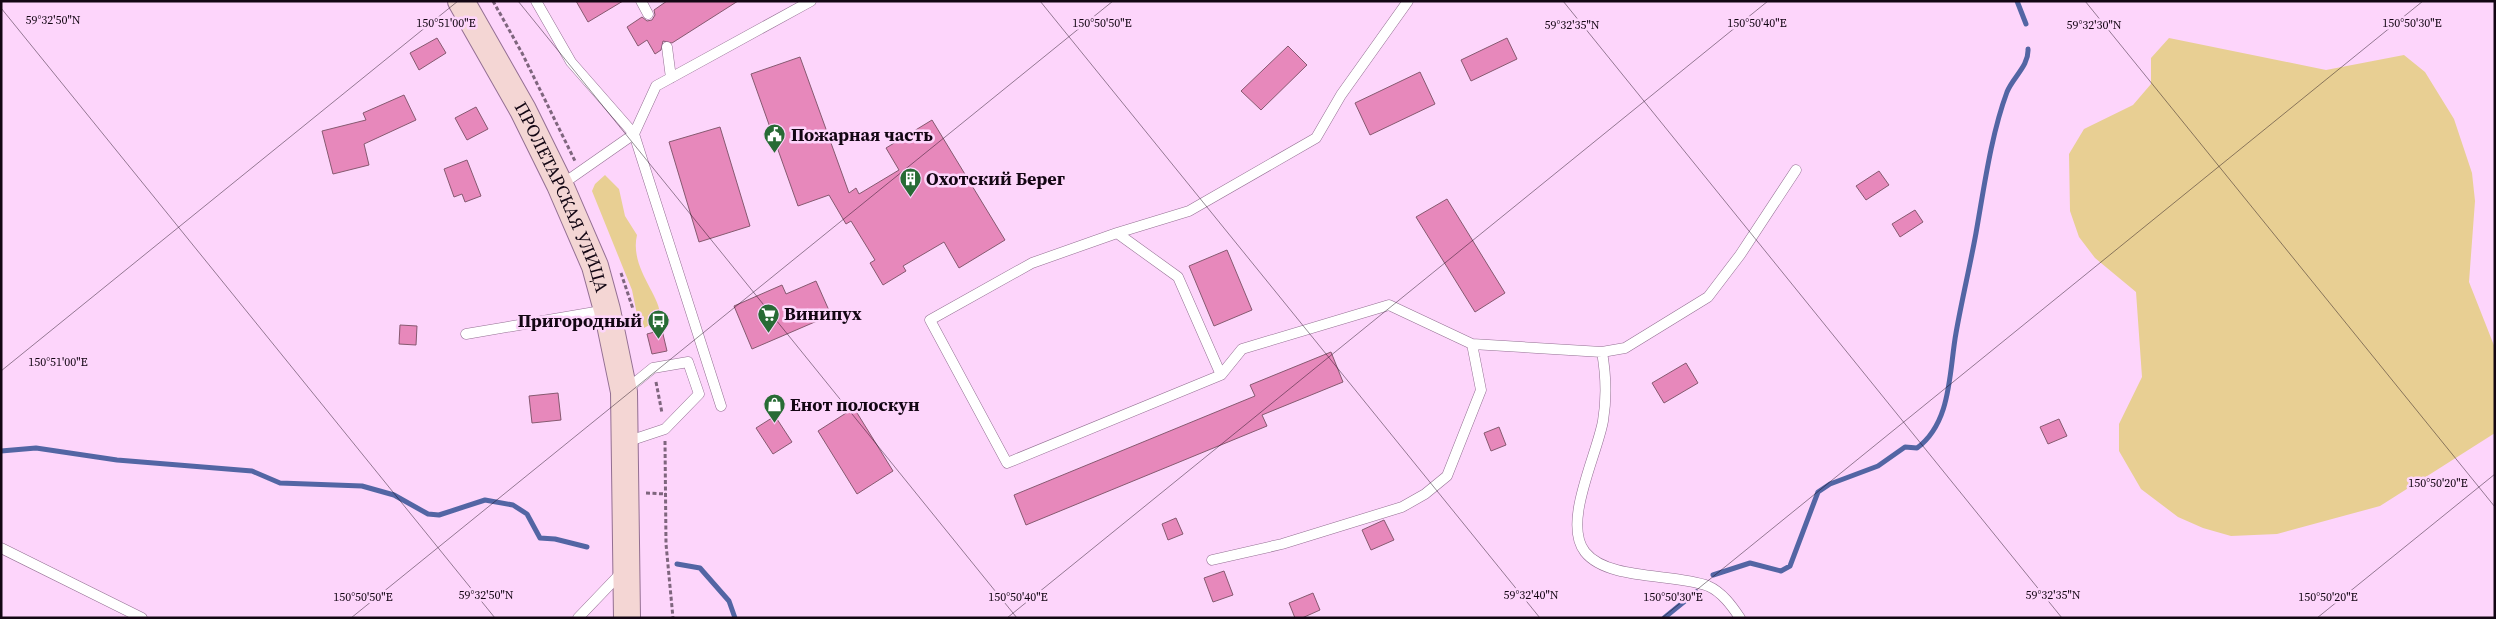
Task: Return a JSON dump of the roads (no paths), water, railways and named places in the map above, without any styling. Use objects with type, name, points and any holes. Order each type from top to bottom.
[{"type":"main road","name":"ПРОЛЕТАРСКАЯ УЛИЦА","points":[[461,1],[523,110],[570,178],[608,310],[624,392],[627,618]]},
{"type":"lane","points":[[536,1],[571,62],[634,134],[721,406]]},
{"type":"lane","points":[[641,1],[648,14]]},
{"type":"lane","points":[[570,178],[634,134],[656,86],[811,1]]},
{"type":"lane","points":[[1408,1],[1340,95],[1316,138],[1189,211],[1117,233],[1032,263],[930,320],[1007,463],[1221,375],[1242,349],[1389,305],[1472,344],[1602,352],[1625,348],[1708,297],[1740,255],[1796,170]]},
{"type":"lane","points":[[666,46],[671,78]]},
{"type":"lane","points":[[1117,233],[1178,277],[1221,375]]},
{"type":"lane","points":[[466,334],[608,310]]},
{"type":"lane","points":[[1212,560],[1282,544],[1402,507],[1425,494],[1447,476],[1481,390],[1472,344]]},
{"type":"lane","points":[[1602,352],[1606,374],[1604,413],[1598,446],[1577,517],[1579,543],[1592,560],[1602,565],[1636,574],[1709,586],[1728,601],[1740,618]]},
{"type":"lane","points":[[624,392],[653,368],[688,362],[699,394],[665,429],[626,442]]},
{"type":"lane","points":[[1,548],[142,618]]},
{"type":"lane","points":[[578,618],[627,568]]},
{"type":"waterway","points":[[2017,1],[2026,24]]},
{"type":"waterway","points":[[1713,575],[1750,563],[1781,571],[1790,566],[1818,492],[1830,484],[1878,466],[1905,447],[1917,448],[1937,424],[1947,395],[1958,320],[1974,245],[1988,162],[2007,92],[2026,61],[2028,49]]},
{"type":"waterway","points":[[1,451],[36,448],[117,460],[252,471],[280,483],[362,486],[394,495],[428,514],[439,515],[485,500],[513,505],[527,514],[540,538],[555,539],[587,547]]},
{"type":"waterway","points":[[677,564],[700,568],[729,601],[735,618]]},
{"type":"waterway","points":[[1664,618],[1696,592]]},
{"type":"place","name":"Пожарная часть","points":[[775,154]]},
{"type":"place","name":"Охотский Берег","points":[[910,198]]},
{"type":"place","name":"Винипух","points":[[768,333]]},
{"type":"place","name":"Пригородный","points":[[658,340]]},
{"type":"place","name":"Енот полоскун","points":[[774,424]]}]
